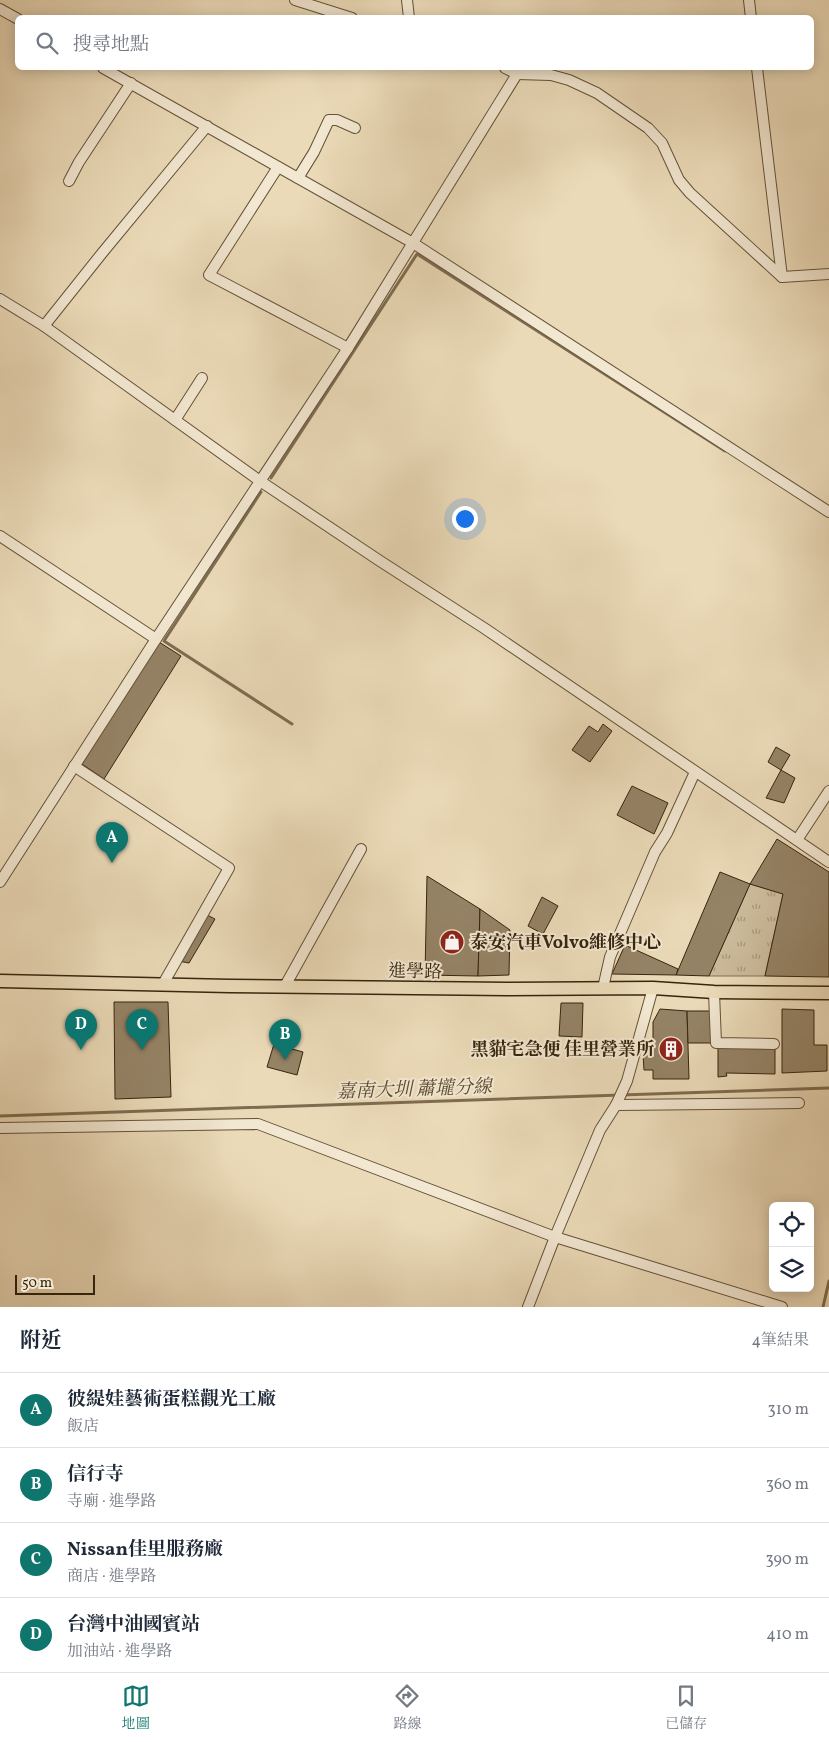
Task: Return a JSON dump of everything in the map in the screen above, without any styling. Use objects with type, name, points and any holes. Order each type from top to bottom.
[{"type":"main road","name":"進學路","points":[[0,981],[508,990],[652,988],[714,992],[829,993]]},
{"type":"lane","points":[[296,0],[343,15]]},
{"type":"lane","points":[[407,0],[409,15]]},
{"type":"lane","points":[[749,0],[751,15]]},
{"type":"lane","points":[[0,9],[15,17]]},
{"type":"lane","points":[[106,70],[413,243],[829,512]]},
{"type":"lane","points":[[509,70],[517,74],[551,75],[569,80],[597,93],[648,128],[662,144],[679,180],[782,277],[829,274]]},
{"type":"lane","points":[[757,70],[782,277]]},
{"type":"lane","points":[[0,882],[156,639],[348,348],[517,74]]},
{"type":"lane","points":[[69,181],[79,162],[131,84]]},
{"type":"lane","points":[[298,178],[314,152],[329,120],[336,120],[355,128]]},
{"type":"lane","points":[[44,326],[207,126]]},
{"type":"lane","points":[[278,167],[209,275],[348,348]]},
{"type":"lane","points":[[0,299],[44,326],[260,481],[484,628],[829,862]]},
{"type":"lane","points":[[176,420],[202,378]]},
{"type":"lane","points":[[0,536],[156,639]]},
{"type":"lane","points":[[74,766],[229,868],[162,984]]},
{"type":"lane","points":[[604,988],[610,957],[655,852],[667,834],[695,772]]},
{"type":"lane","points":[[797,840],[829,791]]},
{"type":"lane","points":[[285,986],[361,848]]},
{"type":"lane","points":[[528,1307],[600,1130],[616,1105],[627,1081],[652,988]]},
{"type":"lane","points":[[714,992],[716,1043],[774,1044]]},
{"type":"lane","points":[[616,1105],[799,1103]]},
{"type":"lane","points":[[0,1128],[258,1124],[555,1237],[782,1307]]},
{"type":"green space","points":[[750,884],[783,894],[765,976],[709,976]]},
{"type":"building","points":[[159,642],[181,656],[104,779],[82,764]]},
{"type":"building","points":[[603,724],[612,731],[590,762],[572,750],[589,726],[598,732]]},
{"type":"building","points":[[776,747],[790,755],[781,770],[768,762]]},
{"type":"building","points":[[781,770],[795,778],[784,803],[766,798]]},
{"type":"building","points":[[632,786],[668,803],[654,834],[617,815]]},
{"type":"building","points":[[777,839],[829,872],[829,977],[765,976],[783,894],[750,884]]},
{"type":"building","points":[[720,872],[750,884],[709,976],[676,975]]},
{"type":"building","name":"泰安汽車Volvo維修中心","points":[[427,876],[480,909],[478,976],[425,975]]},
{"type":"building","points":[[542,897],[558,906],[543,934],[528,926]]},
{"type":"building","points":[[480,909],[510,930],[509,975],[478,976]]},
{"type":"building","points":[[207,915],[215,919],[189,963],[178,961]]},
{"type":"building","points":[[625,945],[678,969],[676,975],[612,974]]},
{"type":"building","points":[[114,1002],[168,1002],[171,1097],[115,1099]]},
{"type":"building","points":[[561,1003],[583,1003],[582,1037],[559,1036]]},
{"type":"building","name":"黑貓宅急便 佳里營業所","points":[[660,1009],[687,1011],[689,1079],[653,1079],[653,1070],[644,1070],[643,1054],[653,1054],[653,1022]]},
{"type":"building","points":[[782,1009],[814,1010],[814,1045],[827,1045],[827,1071],[782,1073]]},
{"type":"building","points":[[687,1011],[712,1011],[712,1043],[688,1043]]},
{"type":"building","points":[[274,1044],[303,1052],[297,1075],[267,1067]]},
{"type":"building","points":[[775,1046],[775,1074],[726,1073],[727,1076],[718,1077],[718,1047]]},
{"type":"waterway","points":[[271,478],[417,254],[725,451]]},
{"type":"waterway","points":[[261,492],[164,641],[292,724]]},
{"type":"waterway","name":"嘉南大圳 蕭壠分線","points":[[0,1116],[829,1088]]},
{"type":"waterway","points":[[823,1307],[829,1281]]},
{"type":"place","name":"彼緹娃藝術蛋糕觀光工廠","points":[[112,863]]},
{"type":"place","name":"泰安汽車Volvo維修中心","points":[[452,942]]},
{"type":"place","name":"黑貓宅急便 佳里營業所","points":[[671,1049]]},
{"type":"place","name":"台灣中油國賓站","points":[[81,1050]]},
{"type":"place","name":"Nissan佳里服務廠","points":[[142,1050]]},
{"type":"place","name":"信行寺","points":[[285,1060]]}]
